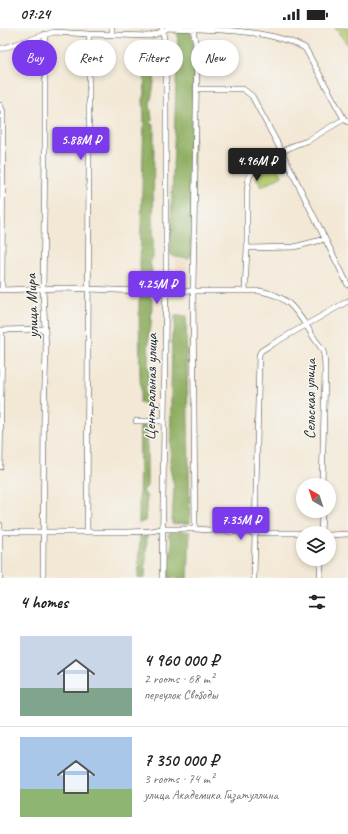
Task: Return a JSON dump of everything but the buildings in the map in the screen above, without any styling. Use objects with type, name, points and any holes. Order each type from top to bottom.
[{"type":"street","points":[[112,28],[112,35]]},
{"type":"street","points":[[0,49],[54,32],[149,36],[165,29],[268,32],[296,42],[305,48],[346,120],[259,164],[249,177],[247,190],[245,291]]},
{"type":"street","name":"Центральная улица","points":[[162,578],[161,529],[165,291],[165,29]]},
{"type":"street","points":[[193,29],[197,51],[193,291],[195,529]]},
{"type":"street","name":"улица Мира","points":[[43,578],[42,543],[44,531],[44,414],[46,350],[43,289],[45,34]]},
{"type":"street","points":[[87,532],[88,34]]},
{"type":"street","points":[[196,89],[243,90],[252,96],[282,152],[348,285]]},
{"type":"street","points":[[0,105],[3,112],[1,290]]},
{"type":"street","points":[[247,248],[294,247],[325,239]]},
{"type":"street","name":"Сельская улица","points":[[1,290],[88,289],[138,292],[260,291],[280,296],[293,308],[322,349],[324,355],[325,373],[322,478]]},
{"type":"street","points":[[254,578],[259,362],[261,351],[348,301]]},
{"type":"street","points":[[0,467],[1,330],[45,329]]},
{"type":"street","points":[[136,421],[164,421]]},
{"type":"street","points":[[0,525],[0,578]]},
{"type":"street","points":[[0,532],[128,532],[161,529],[195,529],[256,533],[296,533]]},
{"type":"street","points":[[336,535],[348,534]]},
{"type":"street","points":[[320,578],[321,566]]},
{"type":"shaded area","points":[[176,260],[188,261],[186,288],[177,288]]},
{"type":"green space","points":[[335,28],[348,28],[348,45]]},
{"type":"green space","points":[[178,31],[191,31],[192,40],[191,40],[191,76],[195,76],[195,92],[191,257],[188,259],[175,257],[170,254],[176,76],[183,76],[183,40],[178,40]]},
{"type":"green space","points":[[144,76],[155,76],[150,104],[152,120],[149,123],[154,125],[153,258],[150,262],[152,271],[152,286],[141,284],[140,265],[144,116],[143,100],[145,94]]},
{"type":"green space","points":[[277,165],[282,176],[261,187],[256,176]]},
{"type":"green space","points":[[143,294],[150,296],[152,300],[151,325],[149,331],[149,378],[147,381],[148,384],[145,388],[145,394],[149,400],[147,403],[143,404],[139,403],[141,391],[139,303],[140,297]]},
{"type":"green space","points":[[175,316],[186,316],[190,523],[172,524],[174,487],[170,468],[172,336],[175,326]]},
{"type":"green space","points":[[140,423],[147,427],[147,486],[143,491],[147,497],[145,521],[139,523]]},
{"type":"green space","points":[[172,530],[190,532],[188,578],[169,578],[168,567],[172,542],[168,535]]},
{"type":"green space","points":[[140,535],[147,535],[145,578],[138,578]]}]
